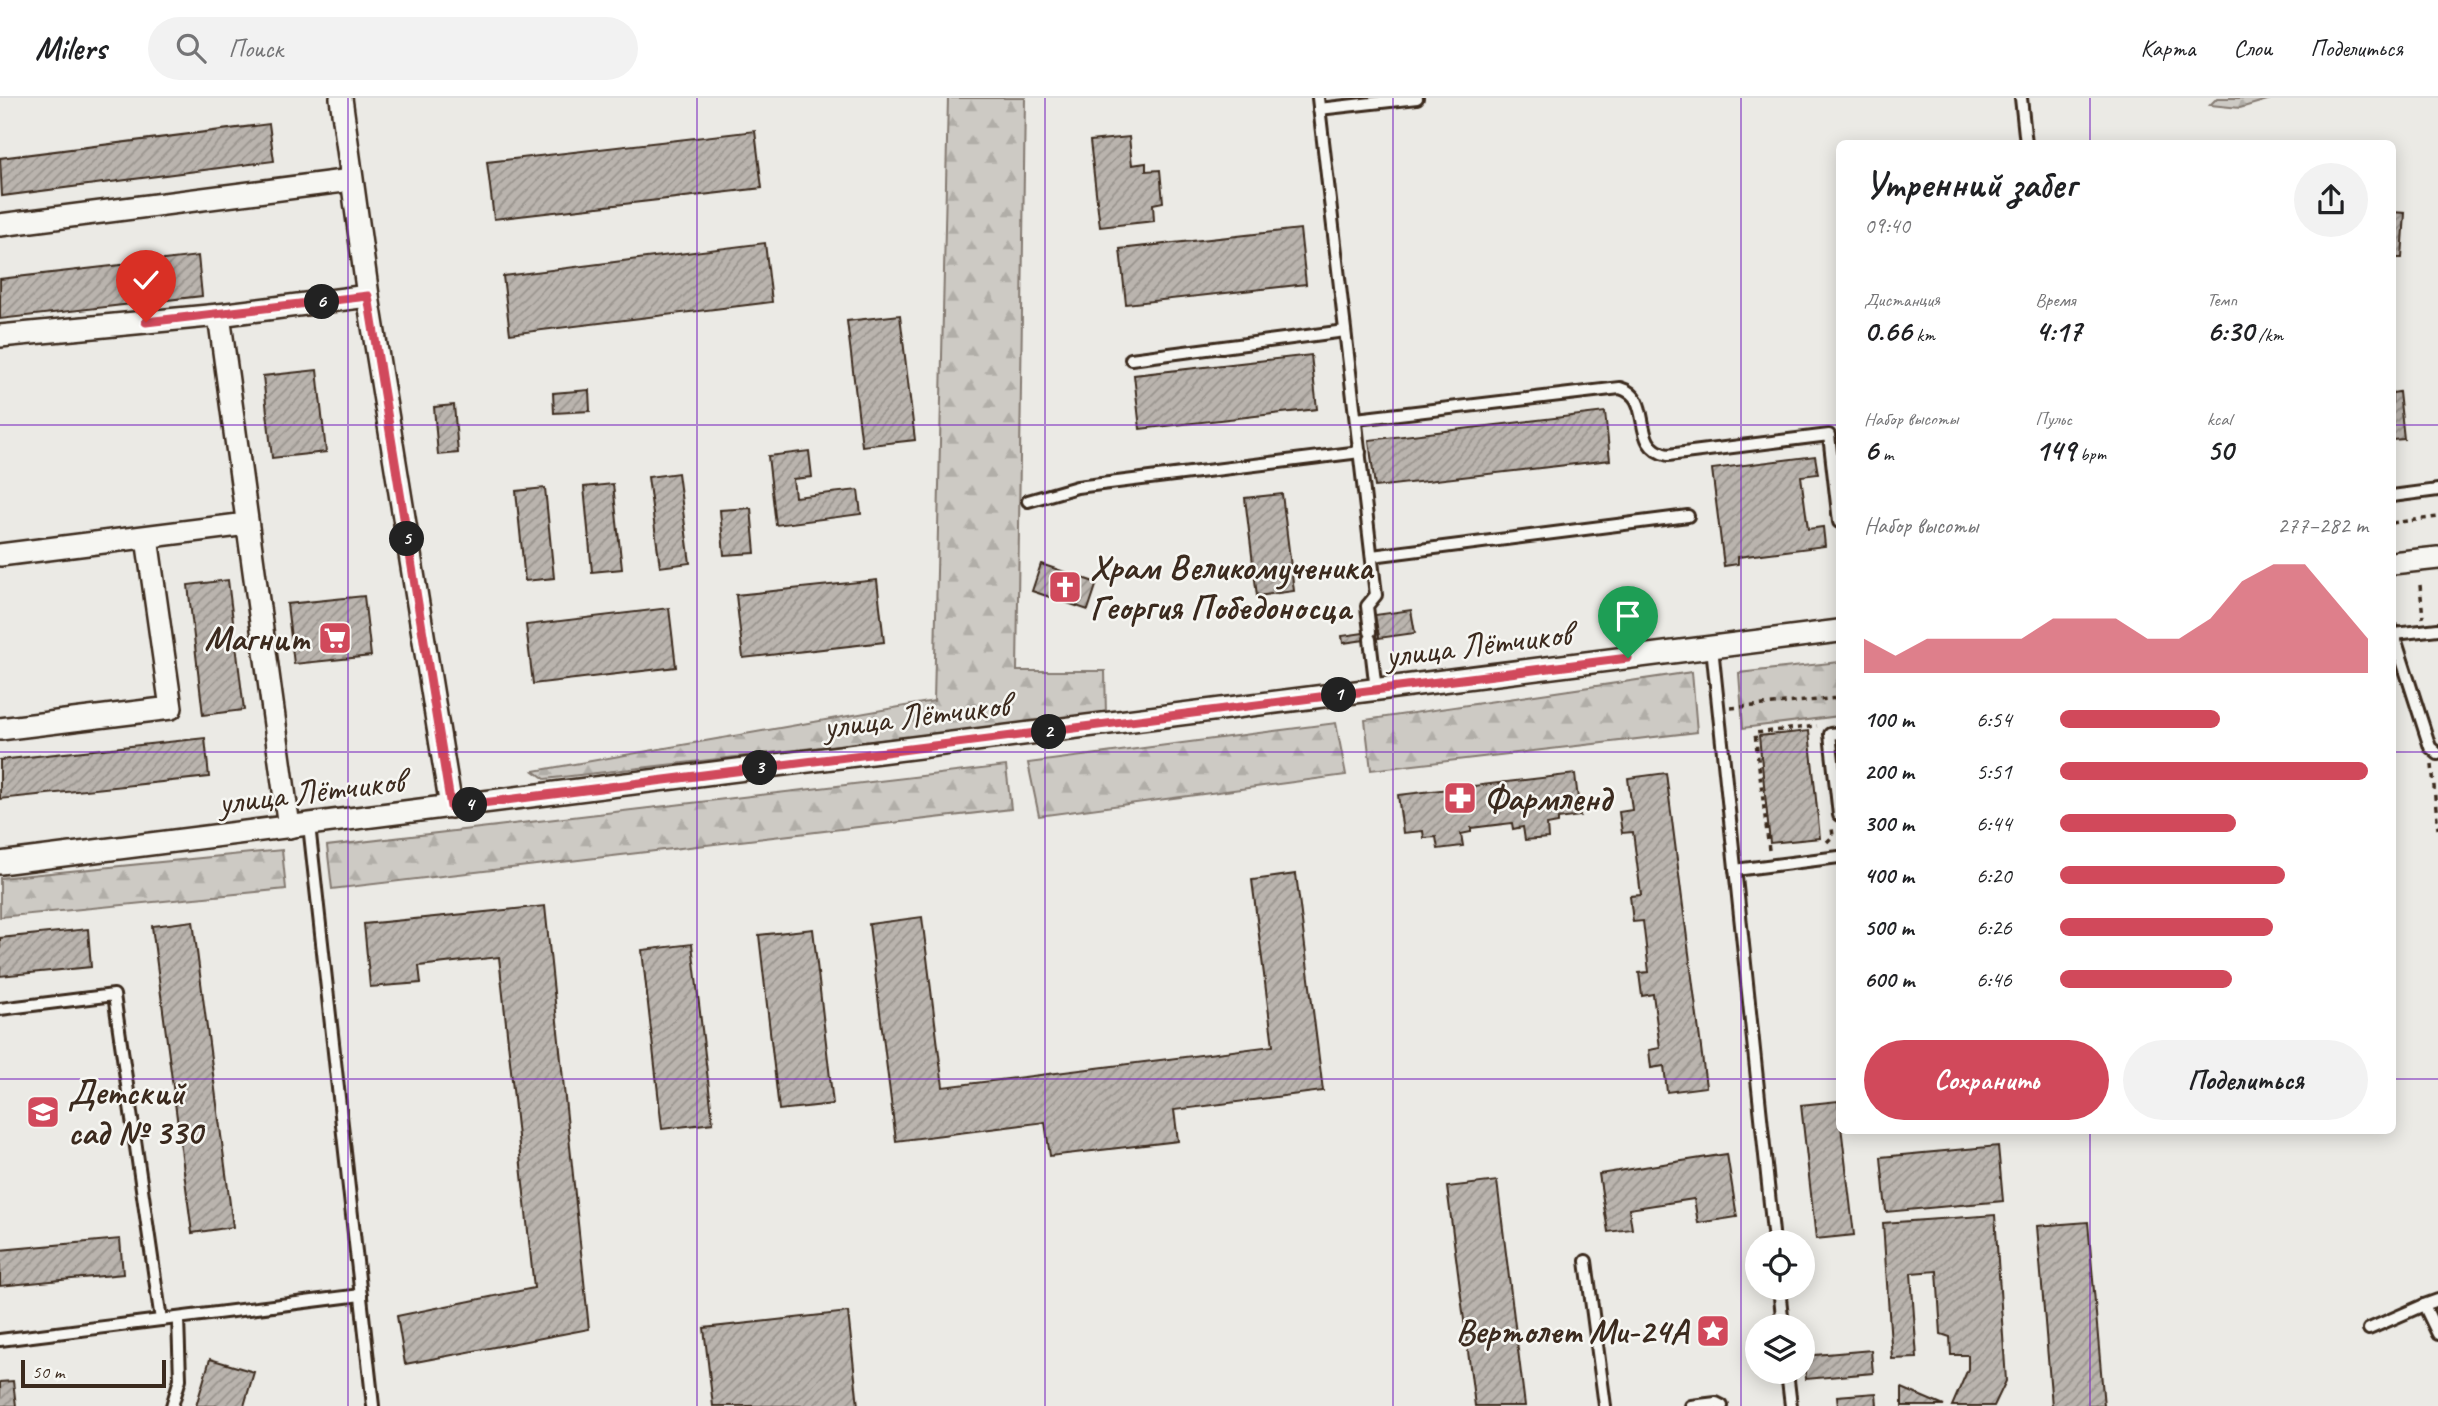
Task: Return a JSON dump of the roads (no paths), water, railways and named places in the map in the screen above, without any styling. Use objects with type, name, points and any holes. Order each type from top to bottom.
[{"type":"street","points":[[341,98],[368,296],[451,807]]},
{"type":"street","points":[[0,225],[351,180]]},
{"type":"street","points":[[0,336],[219,315],[368,296]]},
{"type":"street","points":[[219,315],[247,524],[299,826]]},
{"type":"street","points":[[0,555],[247,524]]},
{"type":"street","points":[[0,729],[171,708],[147,538]]},
{"type":"street","points":[[2396,563],[2438,558]]},
{"type":"street","name":"улица Лётчиков","points":[[0,863],[1836,631]]},
{"type":"lane","points":[[1376,690],[1367,606],[1376,594],[1319,104],[1417,98]]},
{"type":"lane","points":[[2021,98],[2026,140]]},
{"type":"lane","points":[[1131,359],[1345,331]]},
{"type":"lane","points":[[1356,419],[1620,388],[1630,391],[1636,398],[1648,444],[1656,453],[1668,455],[1829,435],[1836,429]]},
{"type":"lane","points":[[1829,435],[1836,496]]},
{"type":"lane","points":[[1028,502],[1077,487],[1360,452]]},
{"type":"lane","points":[[2396,496],[2438,491]]},
{"type":"lane","points":[[1372,556],[1688,516]]},
{"type":"lane","points":[[2396,631],[2438,629]]},
{"type":"lane","points":[[2396,640],[2430,747],[2437,754]]},
{"type":"lane","points":[[1712,647],[1773,1230]]},
{"type":"lane","points":[[1835,734],[1835,819]]},
{"type":"lane","points":[[299,826],[373,1406]]},
{"type":"lane","points":[[1735,870],[1836,857]]},
{"type":"lane","points":[[0,1009],[114,995],[161,1320]]},
{"type":"lane","points":[[1586,1261],[1605,1406]]},
{"type":"lane","points":[[0,1340],[360,1295]]},
{"type":"lane","points":[[2369,1329],[2438,1300]]},
{"type":"lane","points":[[2424,1305],[2438,1334]]},
{"type":"lane","points":[[172,1406],[180,1379],[178,1318]]},
{"type":"lane","points":[[1788,1384],[1791,1406]]},
{"type":"lane","points":[[1691,1406],[1716,1403],[1722,1406]]},
{"type":"place","name":"Храм Великомученика Георгия Победоносца","points":[[1065,587]]},
{"type":"place","name":"Магнит","points":[[335,638]]},
{"type":"place","name":"Фармленд","points":[[1460,798]]},
{"type":"place","name":"Детский сад № 330","points":[[43,1112]]},
{"type":"place","name":"Вертолет Ми-24А","points":[[1713,1331]]}]
